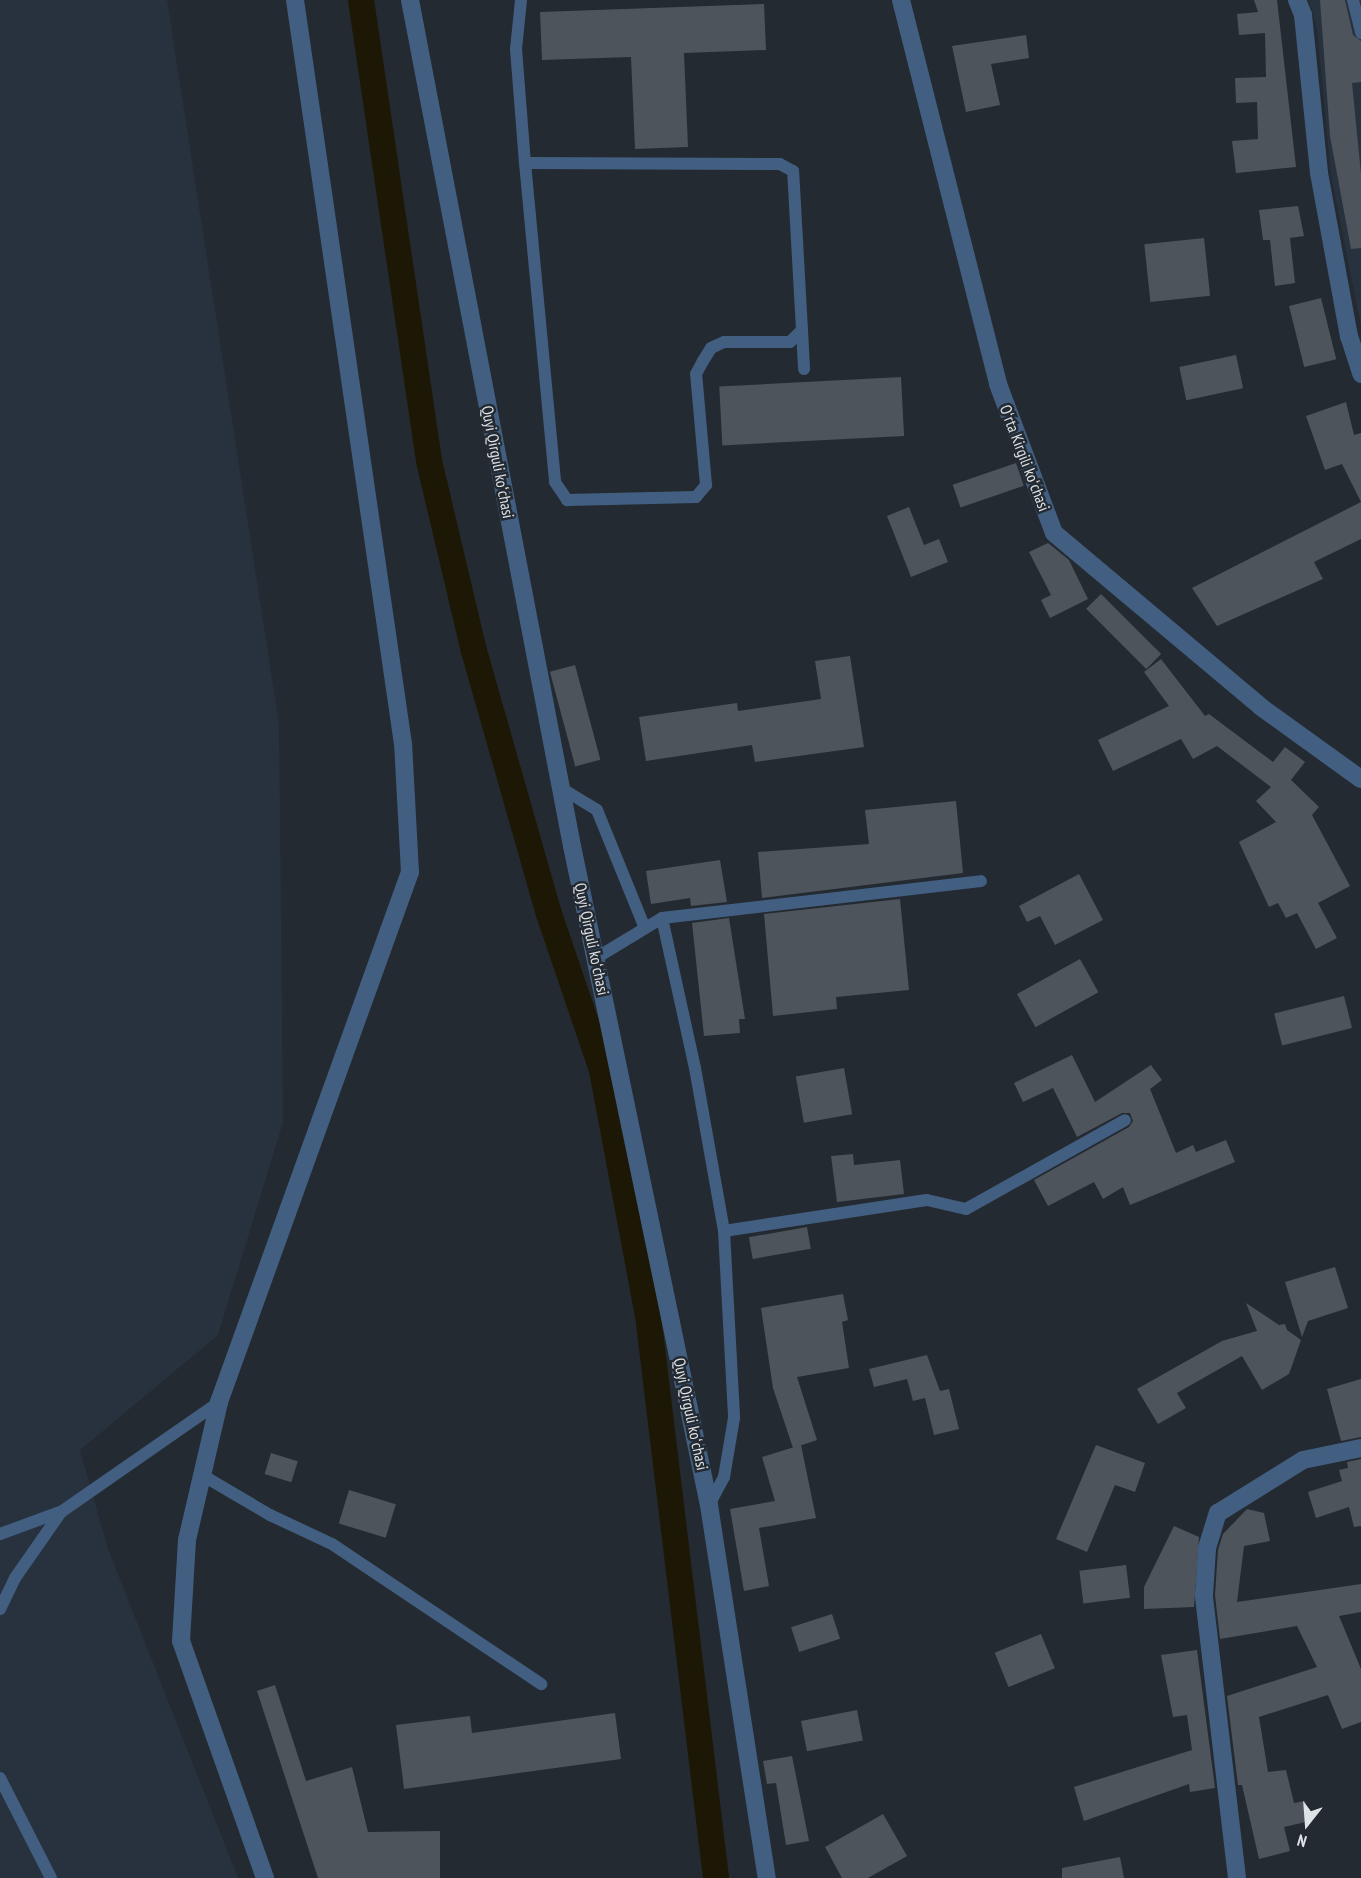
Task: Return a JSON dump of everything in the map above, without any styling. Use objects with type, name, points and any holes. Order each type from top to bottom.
[{"type":"street","points":[[265,1878],[181,1641],[187,1540],[219,1402],[410,872],[403,744],[295,0]]},
{"type":"street","name":"Quyi Qirguli koʻchasi","points":[[410,0],[561,788],[709,1505],[767,1878]]},
{"type":"street","name":"Oʻrta Kirgili koʻchasi","points":[[902,0],[998,384],[1054,533],[1261,707],[1361,780]]},
{"type":"street","points":[[1298,0],[1303,15],[1318,173],[1348,336],[1361,374]]},
{"type":"street","points":[[1237,1878],[1204,1595],[1207,1548],[1218,1514],[1303,1460],[1361,1448]]},
{"type":"lane","points":[[521,0],[516,48],[525,163],[555,482],[567,500],[696,496],[706,485],[696,374],[711,348],[724,342],[790,342],[802,330]]},
{"type":"lane","points":[[1353,0],[1361,33]]},
{"type":"lane","points":[[525,163],[780,164],[793,171],[804,369]]},
{"type":"lane","points":[[561,788],[597,810],[645,928]]},
{"type":"lane","points":[[596,958],[662,918],[981,881]]},
{"type":"lane","points":[[662,918],[700,1090],[724,1230],[734,1418],[724,1477],[709,1505]]},
{"type":"lane","points":[[724,1230],[927,1200],[966,1209],[1125,1120]]},
{"type":"lane","points":[[0,1534],[61,1512],[219,1402]]},
{"type":"lane","points":[[202,1475],[270,1515],[332,1544],[541,1684]]},
{"type":"lane","points":[[0,1609],[15,1578],[61,1512]]},
{"type":"lane","points":[[0,1778],[51,1878]]},
{"type":"shaded area","points":[[0,0],[167,0],[279,724],[283,1122],[218,1335],[80,1450],[108,1549],[238,1878],[0,1878]]},
{"type":"shaded area","points":[[1309,0],[1361,0],[1361,326],[1331,175],[1317,29]]},
{"type":"building","points":[[1254,0],[1277,0],[1296,167],[1236,173],[1232,141],[1258,139],[1257,102],[1236,103],[1235,78],[1266,77],[1265,33],[1239,35],[1237,14],[1258,12]]},
{"type":"building","points":[[1320,0],[1345,0],[1353,35],[1361,41],[1361,82],[1352,83],[1361,174],[1361,248],[1351,249],[1330,136]]},
{"type":"building","points":[[764,4],[766,50],[684,53],[688,147],[635,149],[631,57],[542,60],[540,12]]},
{"type":"building","points":[[1026,35],[1029,58],[991,64],[1000,105],[966,112],[952,46]]},
{"type":"building","points":[[1298,206],[1304,236],[1290,238],[1295,283],[1275,286],[1270,240],[1263,240],[1259,210]]},
{"type":"building","points":[[1204,238],[1210,296],[1150,302],[1144,244]]},
{"type":"building","points":[[1321,298],[1336,359],[1304,367],[1289,306]]},
{"type":"building","points":[[1236,355],[1243,388],[1186,400],[1179,367]]},
{"type":"building","points":[[901,377],[904,436],[722,445],[719,387]]},
{"type":"building","points":[[1346,402],[1354,435],[1361,433],[1361,502],[1342,464],[1325,470],[1306,416]]},
{"type":"building","points":[[1016,463],[1024,486],[960,508],[953,485]]},
{"type":"building","points":[[1361,502],[1361,539],[1314,562],[1323,579],[1217,626],[1192,588]]},
{"type":"building","points":[[909,507],[924,545],[939,539],[948,562],[911,577],[887,516]]},
{"type":"building","points":[[1048,543],[1069,560],[1088,599],[1050,618],[1041,600],[1051,595],[1029,552]]},
{"type":"building","points":[[1101,594],[1161,654],[1146,669],[1086,609]]},
{"type":"building","points":[[850,656],[864,747],[755,762],[752,745],[646,761],[639,717],[737,703],[738,711],[821,699],[815,661]]},
{"type":"building","points":[[1161,659],[1205,716],[1209,714],[1273,762],[1285,747],[1305,762],[1291,780],[1319,807],[1312,815],[1350,886],[1318,903],[1337,938],[1316,949],[1297,913],[1286,918],[1278,903],[1269,907],[1239,842],[1276,822],[1256,801],[1271,787],[1217,746],[1193,759],[1181,739],[1113,771],[1098,740],[1169,706],[1144,672]]},
{"type":"building","points":[[575,665],[600,760],[575,766],[550,672]]},
{"type":"building","points":[[956,801],[963,873],[762,898],[758,852],[869,844],[865,810]]},
{"type":"building","points":[[720,860],[727,902],[691,906],[690,898],[651,904],[646,871]]},
{"type":"building","points":[[1079,874],[1103,920],[1055,945],[1040,916],[1027,922],[1019,906]]},
{"type":"building","points":[[900,899],[909,990],[836,997],[837,1009],[773,1016],[764,914]]},
{"type":"building","points":[[729,918],[745,1019],[739,1019],[740,1033],[704,1036],[692,923]]},
{"type":"building","points":[[1080,959],[1098,992],[1035,1027],[1017,994]]},
{"type":"building","points":[[1344,996],[1352,1028],[1282,1045],[1274,1013]]},
{"type":"building","points":[[1072,1055],[1095,1102],[1151,1065],[1162,1080],[1150,1089],[1176,1153],[1193,1145],[1196,1152],[1226,1140],[1235,1162],[1130,1205],[1123,1187],[1103,1199],[1094,1182],[1048,1206],[1034,1180],[1129,1127],[1133,1121],[1130,1113],[1122,1113],[1077,1137],[1053,1088],[1023,1102],[1014,1083]]},
{"type":"building","points":[[844,1068],[852,1114],[804,1123],[796,1077]]},
{"type":"building","points":[[853,1154],[854,1165],[900,1160],[904,1194],[837,1202],[831,1156]]},
{"type":"building","points":[[807,1227],[811,1249],[753,1259],[749,1237]]},
{"type":"building","points":[[1335,1267],[1348,1308],[1308,1321],[1302,1337],[1285,1282]]},
{"type":"building","points":[[843,1294],[848,1320],[842,1322],[849,1368],[797,1377],[817,1440],[793,1448],[773,1388],[761,1308]]},
{"type":"building","points":[[1246,1303],[1279,1325],[1285,1324],[1287,1330],[1301,1340],[1289,1374],[1262,1390],[1242,1356],[1177,1393],[1186,1408],[1158,1424],[1137,1389],[1222,1341],[1257,1331]]},
{"type":"building","points":[[927,1355],[940,1391],[949,1389],[959,1429],[934,1435],[925,1398],[913,1401],[907,1379],[874,1387],[869,1369]]},
{"type":"building","points":[[1361,1379],[1361,1437],[1341,1441],[1327,1389]]},
{"type":"building","points":[[801,1445],[816,1518],[759,1528],[769,1586],[744,1591],[730,1509],[775,1501],[762,1457]]},
{"type":"building","points":[[1096,1445],[1145,1463],[1135,1492],[1115,1485],[1087,1552],[1056,1539]]},
{"type":"building","points":[[271,1453],[298,1461],[291,1482],[265,1474]]},
{"type":"building","points":[[1361,1459],[1361,1526],[1354,1527],[1349,1507],[1316,1518],[1308,1492],[1342,1481],[1339,1470],[1348,1468],[1347,1462]]},
{"type":"building","points":[[349,1490],[396,1504],[386,1538],[339,1523]]},
{"type":"building","points":[[1247,1509],[1264,1513],[1270,1541],[1244,1546],[1237,1602],[1361,1584],[1361,1612],[1339,1616],[1361,1669],[1361,1722],[1342,1729],[1328,1695],[1259,1717],[1268,1772],[1286,1770],[1294,1803],[1305,1801],[1310,1821],[1284,1827],[1290,1851],[1259,1859],[1242,1785],[1238,1785],[1227,1696],[1317,1667],[1297,1626],[1220,1639],[1215,1595],[1218,1550],[1223,1534]]},
{"type":"building","points":[[1174,1526],[1199,1537],[1194,1607],[1144,1609],[1144,1587]]},
{"type":"building","points":[[1126,1565],[1130,1598],[1083,1603],[1079,1571]]},
{"type":"building","points":[[832,1614],[840,1639],[799,1652],[791,1627]]},
{"type":"building","points":[[1041,1634],[1055,1668],[1009,1687],[995,1653]]},
{"type":"building","points":[[1197,1650],[1215,1788],[1190,1792],[1189,1784],[1084,1821],[1074,1787],[1192,1750],[1187,1715],[1173,1717],[1161,1655]]},
{"type":"building","points":[[275,1685],[306,1781],[352,1767],[368,1832],[440,1831],[440,1878],[318,1878],[257,1691]]},
{"type":"building","points":[[857,1710],[863,1740],[807,1751],[801,1721]]},
{"type":"building","points":[[615,1713],[621,1759],[404,1789],[396,1725],[470,1716],[472,1733]]},
{"type":"building","points":[[792,1756],[809,1841],[786,1845],[776,1783],[767,1784],[763,1761]]},
{"type":"building","points":[[883,1814],[907,1856],[868,1878],[842,1878],[825,1847]]},
{"type":"building","points":[[1120,1857],[1124,1878],[1062,1878],[1062,1868]]},
{"type":"waterway","points":[[361,0],[429,461],[474,651],[549,914],[602,1070],[648,1315],[716,1878]]}]
